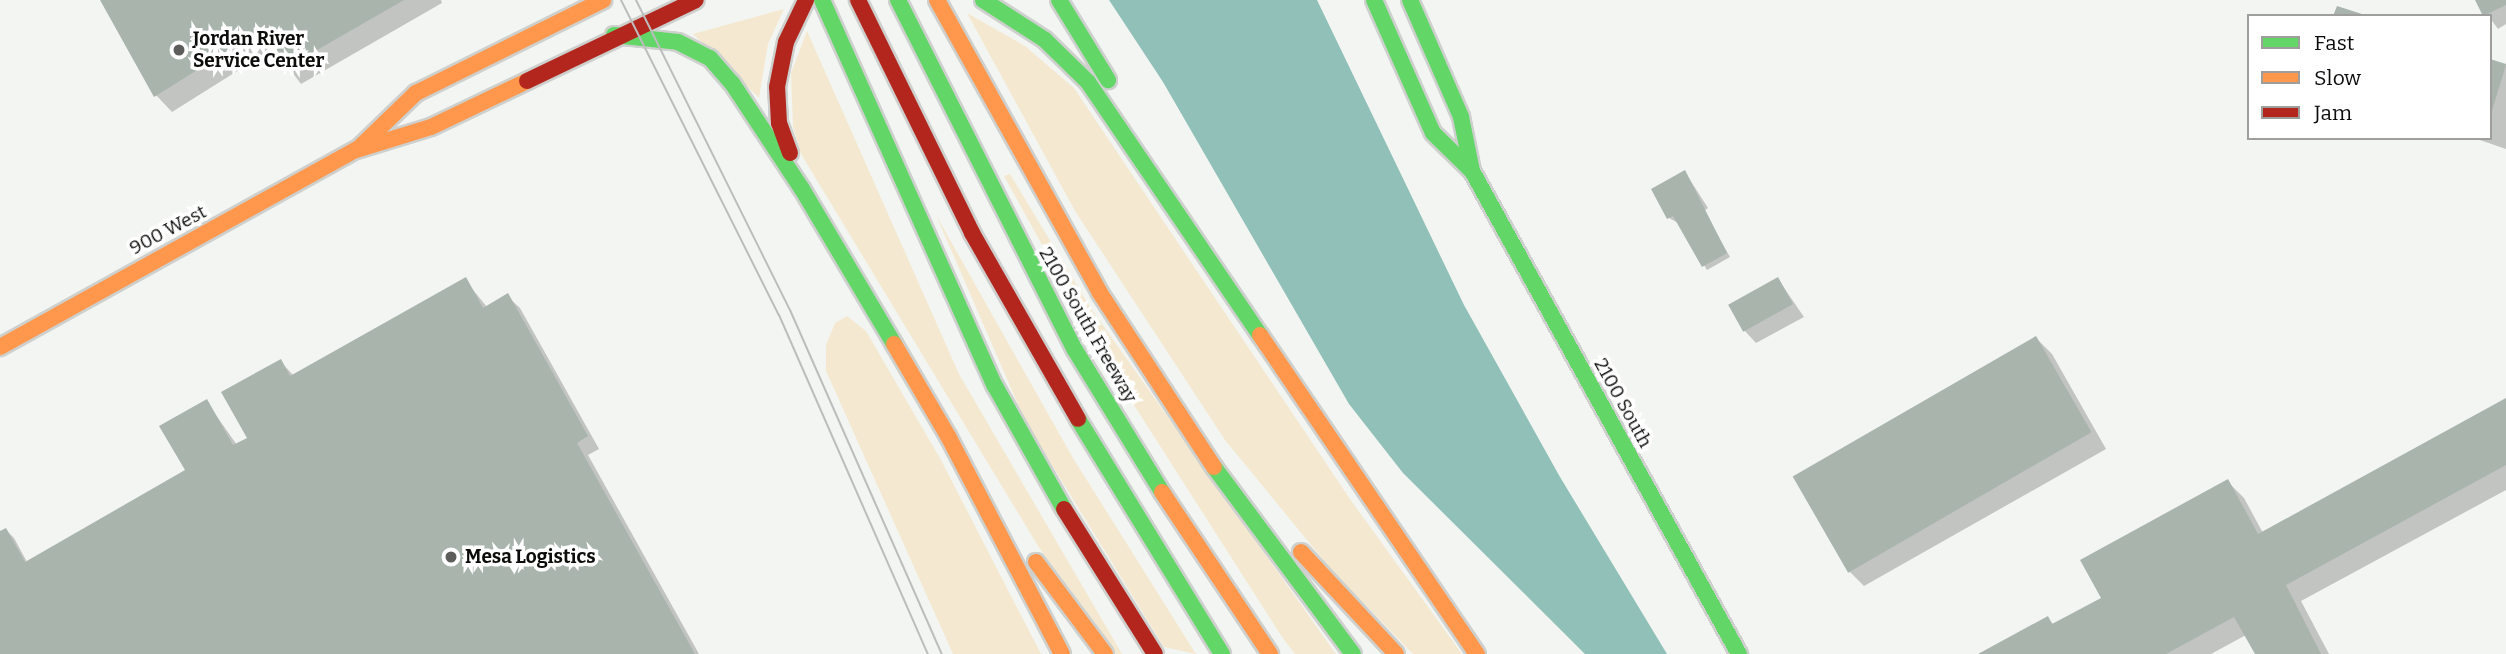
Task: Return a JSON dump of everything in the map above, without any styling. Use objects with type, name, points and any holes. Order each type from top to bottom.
[{"type":"main road","name":"900 West","points":[[356,150],[416,93],[603,0]]},
{"type":"main road","name":"900 West","points":[[0,346],[356,150],[431,127],[614,35],[695,0]]},
{"type":"main road","points":[[802,190],[779,122],[777,87],[786,42],[806,0]]},
{"type":"main road","points":[[822,0],[995,386],[1083,541],[1155,654]]},
{"type":"main road","points":[[858,0],[1038,354],[1222,654]]},
{"type":"main road","name":"2100 South Freeway","points":[[898,0],[1074,350],[1176,514],[1270,654]]},
{"type":"main road","points":[[937,0],[1100,293],[1192,428],[1353,654]]},
{"type":"main road","points":[[983,0],[1019,21],[1069,61],[1184,218],[1297,394],[1476,654]]},
{"type":"main road","points":[[1059,0],[1148,143],[1184,218]]},
{"type":"main road","name":"2100 South","points":[[1374,0],[1433,133],[1472,172],[1739,654]]},
{"type":"main road","name":"2100 South","points":[[1410,0],[1461,117],[1472,172]]},
{"type":"main road","points":[[614,35],[678,42],[710,58],[732,83],[802,190],[948,436],[1062,654]]},
{"type":"main road","points":[[948,436],[1079,625],[1104,654]]},
{"type":"main road","points":[[1244,499],[1396,654]]},
{"type":"shaded area","points":[[784,9],[768,44],[759,98],[693,34]]},
{"type":"shaded area","points":[[967,13],[1025,46],[1074,88],[1350,499],[1462,654],[1413,654],[1334,573],[1225,440],[1075,211]]},
{"type":"shaded area","points":[[807,31],[959,374],[1122,654],[1115,654],[1038,546],[801,154],[793,127],[791,73]]},
{"type":"shaded area","points":[[1010,174],[1090,307],[1336,654],[1295,654],[1282,637],[1109,366],[1004,176]]},
{"type":"shaded area","points":[[936,215],[1073,458],[1196,654],[1164,647],[1026,423]]},
{"type":"shaded area","points":[[847,316],[866,331],[941,460],[1041,654],[953,654],[826,371],[826,345],[835,323]]},
{"type":"water","points":[[1109,0],[1317,0],[1464,305],[1560,477],[1667,654],[1585,654],[1403,473],[1349,404],[1163,82]]},
{"type":"building","name":"Jordan River Service Center","points":[[100,0],[404,0],[284,69],[261,30],[154,97]]},
{"type":"building","points":[[2475,0],[2506,0],[2506,5],[2482,14]]},
{"type":"building","points":[[2337,6],[2362,14],[2334,14]]},
{"type":"building","points":[[2492,60],[2506,65],[2492,111]]},
{"type":"building","points":[[1685,170],[1727,253],[1702,267],[1673,216],[1667,219],[1651,189]]},
{"type":"building","name":"Mesa Logistics","points":[[466,277],[483,308],[508,293],[588,436],[577,443],[695,654],[0,654],[0,531],[6,528],[25,562],[185,470],[159,426],[207,399],[233,445],[247,438],[221,392],[281,359],[290,376]]},
{"type":"building","points":[[1778,277],[1793,304],[1743,332],[1728,305]]},
{"type":"building","points":[[2036,336],[2092,432],[1848,573],[1793,477]]},
{"type":"building","points":[[2506,398],[2506,465],[2286,585],[2321,654],[2255,654],[2234,617],[2166,654],[1978,654],[2048,616],[2052,624],[2101,598],[2080,560],[2228,479],[2258,534]]},
{"type":"tram line","points":[[621,0],[779,315],[928,654]]},
{"type":"tram line","points":[[636,0],[790,310],[942,654]]},
{"type":"traffic: fast","points":[[822,0],[995,386],[1064,509]]},
{"type":"traffic: fast","points":[[898,0],[1075,350],[1162,492]]},
{"type":"traffic: fast","points":[[983,0],[1045,40],[1088,82],[1260,335]]},
{"type":"traffic: fast","points":[[1059,0],[1108,80]]},
{"type":"traffic: fast","points":[[1374,0],[1433,133],[1472,171]]},
{"type":"traffic: fast","points":[[1410,0],[1461,117],[1472,171],[1739,654]]},
{"type":"traffic: fast","points":[[614,35],[678,42],[710,58],[732,83],[802,189],[894,344]]},
{"type":"traffic: fast","points":[[1078,419],[1222,654]]},
{"type":"traffic: fast","points":[[1214,467],[1353,654]]},
{"type":"traffic: slow","points":[[360,147],[416,93],[603,0]]},
{"type":"traffic: slow","points":[[937,0],[1100,293],[1214,467]]},
{"type":"traffic: slow","points":[[0,347],[356,150],[431,127],[527,81]]},
{"type":"traffic: slow","points":[[1260,335],[1477,654]]},
{"type":"traffic: slow","points":[[894,344],[948,436],[1062,654]]},
{"type":"traffic: slow","points":[[1162,492],[1270,654]]},
{"type":"traffic: slow","points":[[1301,552],[1396,654]]},
{"type":"traffic: slow","points":[[1036,562],[1105,654]]},
{"type":"traffic: jam","points":[[527,81],[696,0]]},
{"type":"traffic: jam","points":[[790,153],[779,123],[777,87],[786,42],[806,0]]},
{"type":"traffic: jam","points":[[858,0],[972,233],[1078,419]]},
{"type":"traffic: jam","points":[[1064,509],[1155,654]]},
{"type":"place","name":"Jordan River Service Center","points":[[179,50]]},
{"type":"place","name":"Mesa Logistics","points":[[451,557]]}]
